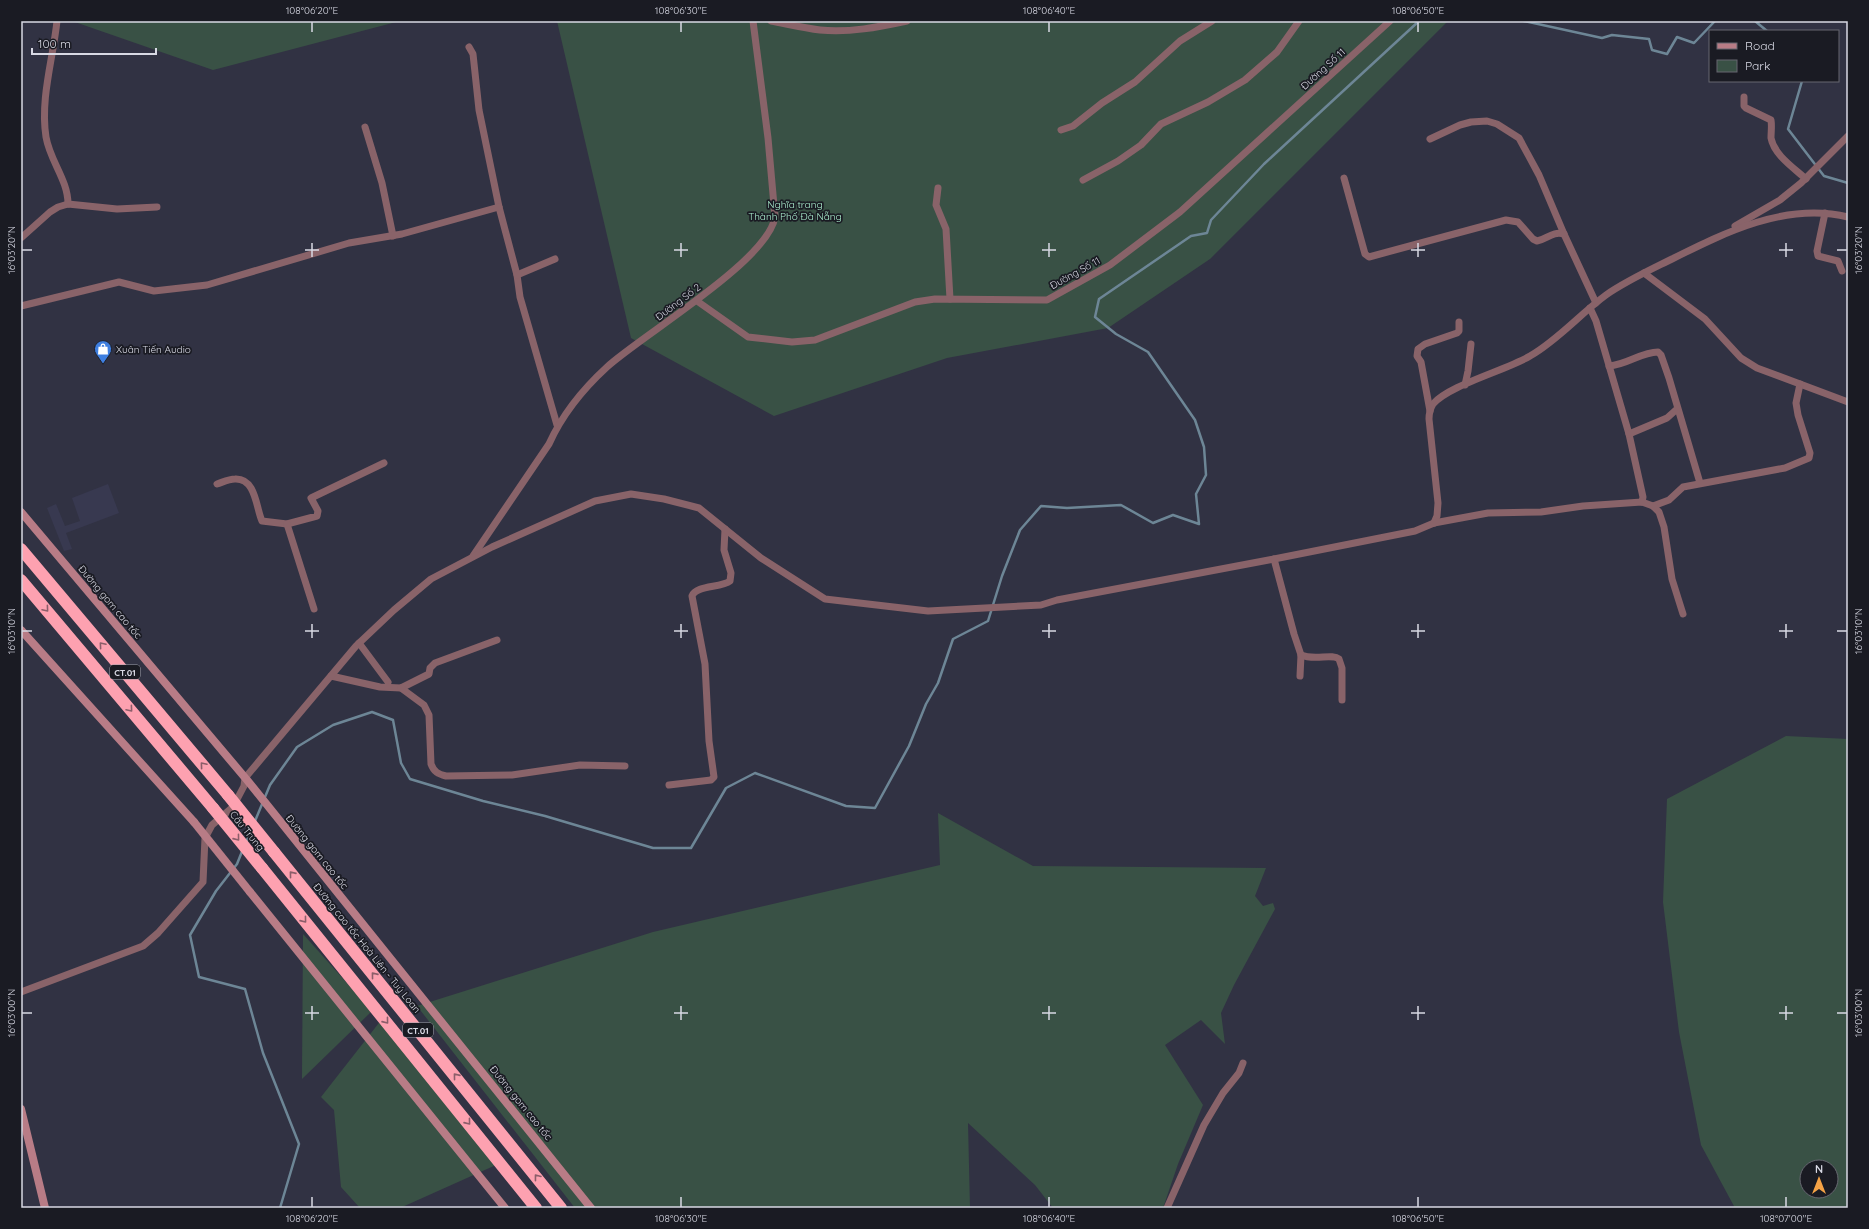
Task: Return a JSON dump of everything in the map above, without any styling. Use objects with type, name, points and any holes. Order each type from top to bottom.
[{"type":"highway","name":"Cầu Trung","points":[[21,549],[228,795],[274,852]]},
{"type":"highway","name":"Cầu Trung","points":[[21,580],[213,808],[536,1208]]},
{"type":"highway","name":"Đường cao tốc Hoà Liên - Tuý Loan","points":[[274,852],[561,1208]]},
{"type":"main road","name":"Đường gom cao tốc","points":[[21,512],[246,779],[591,1208]]},
{"type":"main road","points":[[21,630],[194,822],[505,1208]]},
{"type":"main road","points":[[21,1109],[45,1208]]},
{"type":"street","points":[[57,21],[46,95],[46,132],[49,147],[65,187],[68,204]]},
{"type":"street","name":"Đường Số 2","points":[[472,557],[537,463],[549,444],[557,425],[579,396],[607,367],[698,301],[745,260],[767,235],[774,223],[768,138],[753,21]]},
{"type":"street","points":[[771,21],[819,30],[837,31],[860,29],[907,21]]},
{"type":"street","points":[[1061,130],[1073,126],[1108,99],[1135,82],[1180,41],[1212,21]]},
{"type":"street","points":[[1083,180],[1118,161],[1135,149],[1161,124],[1208,102],[1245,80],[1277,52],[1299,21]]},
{"type":"street","name":"Đường Số 11","points":[[698,301],[748,337],[792,342],[815,340],[915,302],[950,299],[1047,300],[1110,265],[1192,202],[1390,21]]},
{"type":"street","points":[[469,47],[473,54],[479,110],[499,207],[517,275],[520,297],[557,425]]},
{"type":"street","points":[[1744,97],[1746,108],[1771,120],[1771,138],[1775,148],[1786,161],[1808,177]]},
{"type":"street","points":[[1430,139],[1460,125],[1487,121],[1497,124],[1519,138],[1539,175],[1596,303]]},
{"type":"street","points":[[365,127],[382,183],[393,236]]},
{"type":"street","points":[[1430,411],[1438,399],[1465,385],[1530,356],[1614,290],[1717,236],[1780,200],[1808,177],[1848,136]]},
{"type":"street","points":[[1344,178],[1365,254],[1369,257],[1506,220],[1518,222],[1533,239],[1537,241],[1557,233],[1564,234]]},
{"type":"street","points":[[938,188],[936,205],[946,229],[950,299]]},
{"type":"street","points":[[21,238],[50,212],[58,207],[68,204],[117,209],[157,208]]},
{"type":"street","points":[[21,306],[119,282],[154,291],[207,285],[349,243],[393,236],[499,207]]},
{"type":"street","points":[[1717,236],[1758,221],[1787,215],[1825,213],[1848,217]]},
{"type":"street","points":[[1825,213],[1817,251],[1818,256],[1838,261],[1842,271]]},
{"type":"street","points":[[517,275],[555,259]]},
{"type":"street","points":[[1644,273],[1705,319],[1741,358],[1757,368],[1848,402]]},
{"type":"street","points":[[1590,308],[1596,321],[1629,434],[1643,497],[1642,502]]},
{"type":"street","points":[[1434,522],[1437,516],[1438,503],[1429,427],[1430,411],[1421,362],[1417,356],[1418,349],[1425,344],[1457,333],[1459,331],[1459,322]]},
{"type":"street","points":[[1465,385],[1471,344]]},
{"type":"street","points":[[1609,366],[1617,366],[1651,352],[1658,352],[1661,355],[1700,483]]},
{"type":"street","points":[[1654,506],[1669,500],[1684,487],[1785,468],[1809,458],[1810,453],[1798,415],[1796,403],[1800,384]]},
{"type":"street","points":[[1629,434],[1667,418],[1677,409]]},
{"type":"street","points":[[217,484],[233,479],[240,480],[248,485],[253,491],[262,521],[287,524],[317,516],[318,511],[311,498],[384,463]]},
{"type":"street","points":[[21,992],[143,946],[158,933],[203,882],[205,838],[212,825],[233,807],[246,779],[331,676],[359,643],[394,610],[432,580],[472,557],[595,501],[631,494],[664,499],[699,508],[761,558],[825,599],[928,611],[1041,605],[1057,600],[1415,531],[1434,522],[1488,513],[1541,512],[1583,506],[1642,502],[1654,506],[1664,527],[1672,579],[1684,614]]},
{"type":"street","points":[[287,524],[314,609]]},
{"type":"street","points":[[669,785],[711,780],[714,776],[709,741],[706,664],[692,596],[698,590],[726,584],[730,581],[731,573],[724,550],[726,529]]},
{"type":"street","points":[[1274,559],[1301,655],[1300,676]]},
{"type":"street","points":[[331,676],[380,687],[401,688],[428,674],[430,668],[435,663],[497,640]]},
{"type":"street","points":[[359,643],[388,682]]},
{"type":"street","points":[[1301,655],[1316,659],[1334,656],[1339,659],[1342,668],[1342,700]]},
{"type":"street","points":[[401,688],[428,710],[430,719],[431,764],[434,770],[439,774],[446,776],[499,776],[580,765],[625,766]]},
{"type":"street","points":[[1167,1208],[1204,1125],[1224,1093],[1239,1073],[1243,1063]]},
{"type":"shaded area","points":[[108,484],[119,513],[66,533],[72,549],[64,551],[47,508],[56,504],[65,526],[80,521],[72,498]]},
{"type":"green space","points":[[72,21],[400,21],[213,70]]},
{"type":"green space","name":"Nghĩa trang Thành Phố Đà Nẵng","points":[[557,21],[1448,21],[1210,259],[1108,328],[947,358],[774,416],[631,338]]},
{"type":"green space","points":[[1786,736],[1848,739],[1848,1208],[1735,1208],[1701,1145],[1679,1032],[1663,902],[1667,799]]},
{"type":"green space","points":[[938,813],[1033,866],[1266,868],[1255,896],[1263,906],[1273,903],[1275,909],[1234,985],[1221,1013],[1225,1044],[1201,1020],[1165,1045],[1203,1105],[1178,1164],[1163,1208],[1053,1208],[1035,1185],[968,1123],[970,1208],[575,1208],[417,1006],[653,932],[940,865]]},
{"type":"green space","points":[[303,934],[372,1011],[302,1079]]},
{"type":"green space","points":[[382,1019],[496,1165],[400,1208],[360,1208],[341,1187],[334,1110],[321,1097]]},
{"type":"waterway","points":[[255,821],[270,785],[297,747],[333,725],[372,712],[393,720],[401,763],[410,779],[483,801],[545,816],[653,848],[691,848],[726,788],[755,773],[846,806],[875,808],[909,746],[926,704],[938,683],[953,639],[988,621],[1002,576],[1020,530],[1041,506],[1067,508],[1121,505],[1153,523],[1173,515],[1199,524],[1196,494],[1206,475],[1204,447],[1195,420],[1148,352],[1116,334],[1095,317],[1099,299],[1191,236],[1207,233],[1211,220],[1264,164],[1419,21]]},
{"type":"waterway","points":[[1524,21],[1602,38],[1612,35],[1649,39],[1652,50],[1667,54],[1677,37],[1694,43],[1715,21]]},
{"type":"waterway","points":[[1755,21],[1766,30]]},
{"type":"waterway","points":[[1802,82],[1788,129],[1824,176],[1848,183]]},
{"type":"waterway","points":[[246,843],[251,829]]},
{"type":"waterway","points":[[243,849],[237,864],[216,891],[190,935],[199,977],[245,989],[263,1053],[299,1144],[280,1208]]},
{"type":"place","name":"Xuân Tiến Audio","points":[[103,364]]}]
